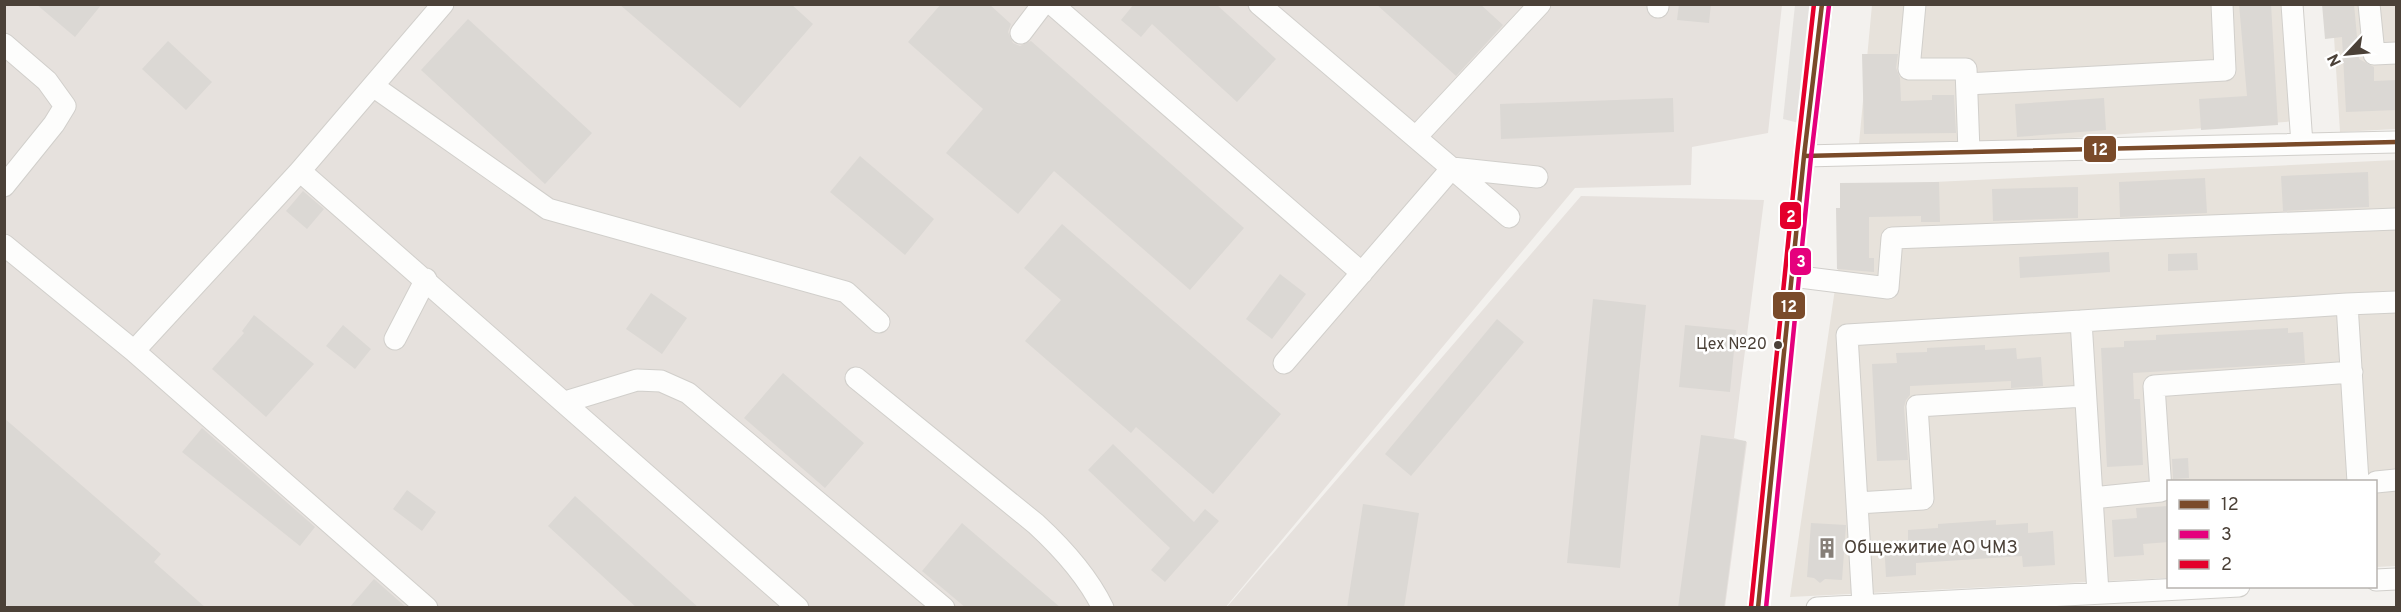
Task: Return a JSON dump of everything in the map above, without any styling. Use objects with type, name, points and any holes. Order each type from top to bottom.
[{"type":"street","points":[[134,351],[300,171],[443,4]]},
{"type":"street","points":[[1021,33],[1043,4]]},
{"type":"street","points":[[1052,4],[1362,273]]},
{"type":"street","points":[[1259,4],[1509,217]]},
{"type":"street","points":[[1758,608],[1804,156],[1822,4]]},
{"type":"street","points":[[1915,4],[1909,69],[1966,69],[1969,152]]},
{"type":"street","points":[[1967,84],[2225,70],[2222,4]]},
{"type":"street","points":[[2292,4],[2302,144]]},
{"type":"street","points":[[2370,4],[2374,54],[2397,53]]},
{"type":"street","points":[[1416,137],[1530,8]]},
{"type":"street","points":[[4,44],[47,81],[65,106],[54,124],[4,186]]},
{"type":"street","points":[[373,86],[548,209],[846,292],[879,322]]},
{"type":"street","points":[[1804,156],[2397,142]]},
{"type":"street","points":[[1284,363],[1452,168]]},
{"type":"street","points":[[1452,168],[1537,177]]},
{"type":"street","points":[[300,171],[426,279],[798,608]]},
{"type":"street","points":[[1792,276],[1888,288],[1892,238],[2397,219]]},
{"type":"street","points":[[4,245],[134,351],[427,608]]},
{"type":"street","points":[[395,339],[426,279]]},
{"type":"street","points":[[1863,605],[1847,335],[2397,302]]},
{"type":"street","points":[[2348,304],[2358,480]]},
{"type":"street","points":[[2081,321],[2098,593]]},
{"type":"street","points":[[2092,498],[2161,491],[2154,386],[2352,372]]},
{"type":"street","points":[[856,378],[1058,544],[1087,581],[1102,608]]},
{"type":"street","points":[[565,402],[637,380],[661,381],[688,393],[944,608]]},
{"type":"street","points":[[1857,503],[1923,499],[1917,406],[2085,396]]},
{"type":"street","points":[[2377,482],[2397,480]]},
{"type":"street","points":[[2377,580],[2397,579]]},
{"type":"street","points":[[1816,608],[2199,588]]},
{"type":"shaded area","points":[[4,5],[1782,5],[1768,133],[1692,147],[1691,185],[1575,188],[1225,608],[5,607]]},
{"type":"shaded area","points":[[1795,5],[1812,5],[1799,123],[1783,119]]},
{"type":"shaded area","points":[[1872,5],[2287,5],[2297,121],[1858,154]]},
{"type":"shaded area","points":[[2332,5],[2396,5],[2396,129],[2340,132]]},
{"type":"shaded area","points":[[2396,160],[2396,566],[2377,567],[2377,480],[2167,480],[2167,578],[1790,597],[1850,186]]},
{"type":"shaded area","points":[[1581,196],[1764,200],[1734,438],[1747,442],[1725,607],[1226,608]]},
{"type":"building","points":[[36,4],[102,4],[75,37]]},
{"type":"building","points":[[619,4],[791,4],[813,24],[740,108]]},
{"type":"building","points":[[941,4],[989,4],[1011,24],[1008,32],[1013,43],[1020,46],[1031,41],[1244,228],[1190,290],[1054,171],[1018,214],[946,153],[983,109],[908,42]]},
{"type":"building","points":[[1134,4],[1216,4],[1276,59],[1237,102],[1152,24],[1141,37],[1121,20]]},
{"type":"building","points":[[1376,4],[1480,4],[1503,25],[1456,76]]},
{"type":"building","points":[[1679,4],[1711,4],[1709,23],[1677,20]]},
{"type":"building","points":[[2239,4],[2271,4],[2278,125],[2201,130],[2199,99],[2247,96]]},
{"type":"building","points":[[2322,4],[2354,4],[2359,59],[2374,67],[2374,81],[2397,80],[2397,110],[2346,112],[2342,37],[2325,39]]},
{"type":"building","points":[[468,19],[592,133],[545,184],[421,70]]},
{"type":"building","points":[[168,41],[212,82],[186,110],[142,69]]},
{"type":"building","points":[[1862,54],[1898,54],[1896,68],[1900,78],[1901,101],[1932,100],[1932,95],[1954,95],[1956,133],[1864,134]]},
{"type":"building","points":[[1673,98],[1674,132],[1501,139],[1500,104]]},
{"type":"building","points":[[2104,98],[2106,130],[2017,137],[2015,104]]},
{"type":"building","points":[[860,156],[934,219],[905,255],[830,192]]},
{"type":"building","points":[[2368,172],[2369,207],[2283,211],[2281,176]]},
{"type":"building","points":[[2205,178],[2207,213],[2120,217],[2119,182]]},
{"type":"building","points":[[1939,182],[1940,222],[1921,222],[1921,216],[1869,217],[1869,258],[1874,258],[1874,272],[1837,269],[1836,208],[1840,208],[1840,183]]},
{"type":"building","points":[[2078,187],[2078,218],[1993,221],[1992,189]]},
{"type":"building","points":[[303,191],[324,209],[307,229],[286,211]]},
{"type":"building","points":[[1062,224],[1281,414],[1213,494],[1136,427],[1131,433],[1025,341],[1061,300],[1024,268]]},
{"type":"building","points":[[2109,252],[2110,272],[2020,278],[2019,257]]},
{"type":"building","points":[[2197,253],[2198,270],[2168,271],[2168,254]]},
{"type":"building","points":[[1280,274],[1306,294],[1272,339],[1246,319]]},
{"type":"building","points":[[651,293],[687,318],[662,354],[626,329]]},
{"type":"building","points":[[1593,299],[1646,305],[1620,568],[1567,563]]},
{"type":"building","points":[[254,315],[314,364],[266,417],[212,369],[244,333],[242,331]]},
{"type":"building","points":[[1497,319],[1524,342],[1411,476],[1385,454]]},
{"type":"building","points":[[343,325],[371,349],[355,369],[326,346]]},
{"type":"building","points":[[1685,325],[1736,330],[1730,392],[1679,387]]},
{"type":"building","points":[[2288,328],[2288,333],[2303,332],[2305,363],[2133,373],[2134,399],[2140,399],[2143,465],[2107,467],[2101,348],[2124,347],[2124,341],[2156,340],[2156,335]]},
{"type":"building","points":[[1985,345],[1985,350],[2016,348],[2017,359],[2041,357],[2043,386],[2011,388],[2011,381],[1910,386],[1910,395],[1904,407],[1908,460],[1877,461],[1872,364],[1897,363],[1896,353],[1927,352],[1927,348]]},
{"type":"building","points":[[783,373],[864,443],[825,488],[744,418]]},
{"type":"building","points":[[4,418],[161,554],[154,562],[206,608],[10,608],[4,602]]},
{"type":"building","points":[[202,428],[315,527],[300,546],[182,452]]},
{"type":"building","points":[[1701,435],[1746,441],[1724,608],[1678,608]]},
{"type":"building","points":[[1113,444],[1194,522],[1205,509],[1219,521],[1165,582],[1151,570],[1170,548],[1088,470]]},
{"type":"building","points":[[2188,458],[2189,478],[2173,479],[2172,459]]},
{"type":"building","points":[[407,490],[436,512],[422,531],[393,509]]},
{"type":"building","points":[[575,496],[699,608],[637,608],[548,526]]},
{"type":"building","points":[[1363,504],[1419,513],[1404,608],[1347,608]]},
{"type":"building","points":[[2167,506],[2167,542],[2143,544],[2144,555],[2114,557],[2112,520],[2137,518],[2136,508]]},
{"type":"building","points":[[1996,520],[1996,525],[2028,523],[2028,533],[2053,531],[2055,565],[2023,567],[2022,556],[1916,563],[1916,575],[1886,577],[1884,541],[1908,540],[1908,530],[1938,528],[1938,524]]},
{"type":"building","points":[[962,523],[1061,608],[966,608],[922,571]]},
{"type":"building","name":"Общежитие АО ЧМЗ","points":[[1811,523],[1846,525],[1842,580],[1825,579],[1820,583],[1814,578],[1807,577]]},
{"type":"building","points":[[374,579],[407,608],[349,608]]},
{"type":"transit line","name":"2","points":[[1751,607],[1814,4]]},
{"type":"transit line","name":"12","points":[[1758,608],[1804,156],[1822,4]]},
{"type":"transit line","name":"3","points":[[1766,608],[1811,157],[1829,5]]},
{"type":"transit line","name":"12","points":[[1804,156],[2396,142]]},
{"type":"place","name":"Цех №20","points":[[1778,345]]},
{"type":"place","name":"Общежитие АО ЧМЗ","points":[[1827,548]]}]
